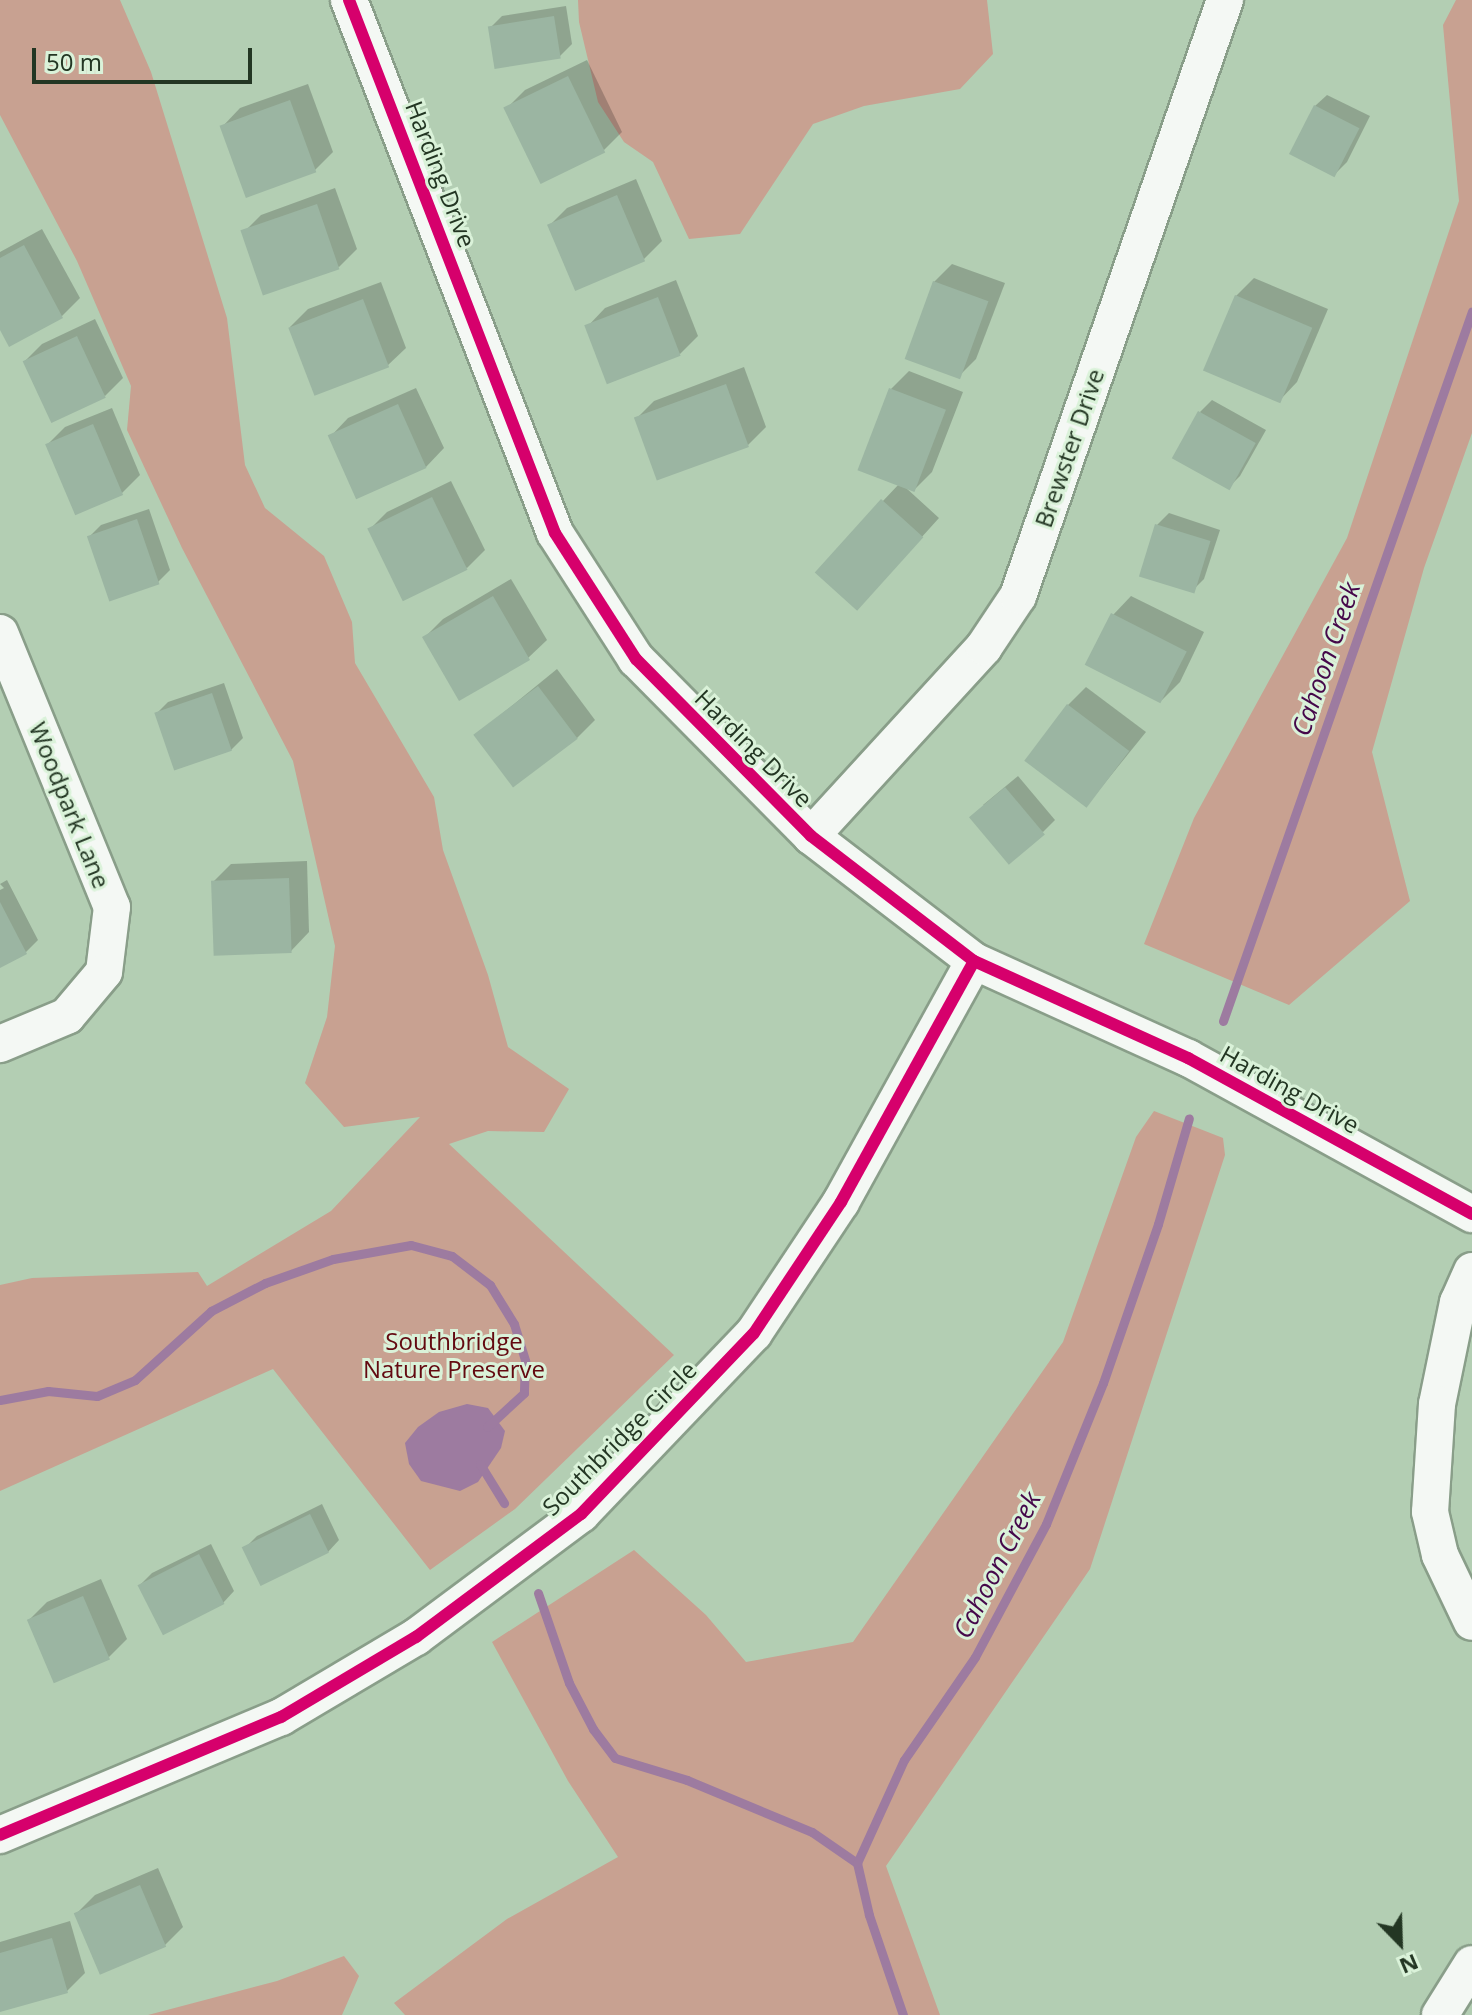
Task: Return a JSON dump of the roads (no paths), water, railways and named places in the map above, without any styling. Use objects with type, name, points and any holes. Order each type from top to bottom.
[{"type":"street","name":"Harding Drive","points":[[349,0],[555,533],[636,659],[811,836],[974,961],[1188,1058],[1472,1214]]},
{"type":"street","name":"Brewster Drive","points":[[811,836],[984,647],[1018,596],[1225,0]]},
{"type":"street","name":"Woodpark Lane","points":[[0,633],[112,907],[104,972],[67,1016],[0,1044]]},
{"type":"street","name":"Southbridge Circle","points":[[0,1835],[281,1717],[416,1637],[581,1514],[754,1333],[841,1202],[974,961]]},
{"type":"street","points":[[1465,1286],[1437,1404],[1430,1512],[1440,1555],[1472,1622]]},
{"type":"street","points":[[1440,2015],[1472,1964]]},
{"type":"waterway","name":"Cahoon Creek","points":[[1223,1021],[1472,311]]},
{"type":"waterway","name":"Cahoon Creek","points":[[903,2015],[869,1915],[857,1863],[904,1760],[975,1657],[1046,1524],[1103,1383],[1158,1224],[1189,1118]]},
{"type":"waterway","points":[[0,1400],[48,1391],[97,1396],[135,1380],[211,1311],[265,1283],[333,1259],[411,1245],[452,1256],[490,1285],[514,1324],[525,1361],[524,1393],[487,1427]]},
{"type":"waterway","points":[[480,1464],[504,1503]]},
{"type":"waterway","points":[[538,1593],[569,1683],[593,1729],[615,1758],[687,1780],[812,1832],[857,1863]]},
{"type":"park label","name":"Southbridge Nature Preserve","points":[[454,1355]]}]
